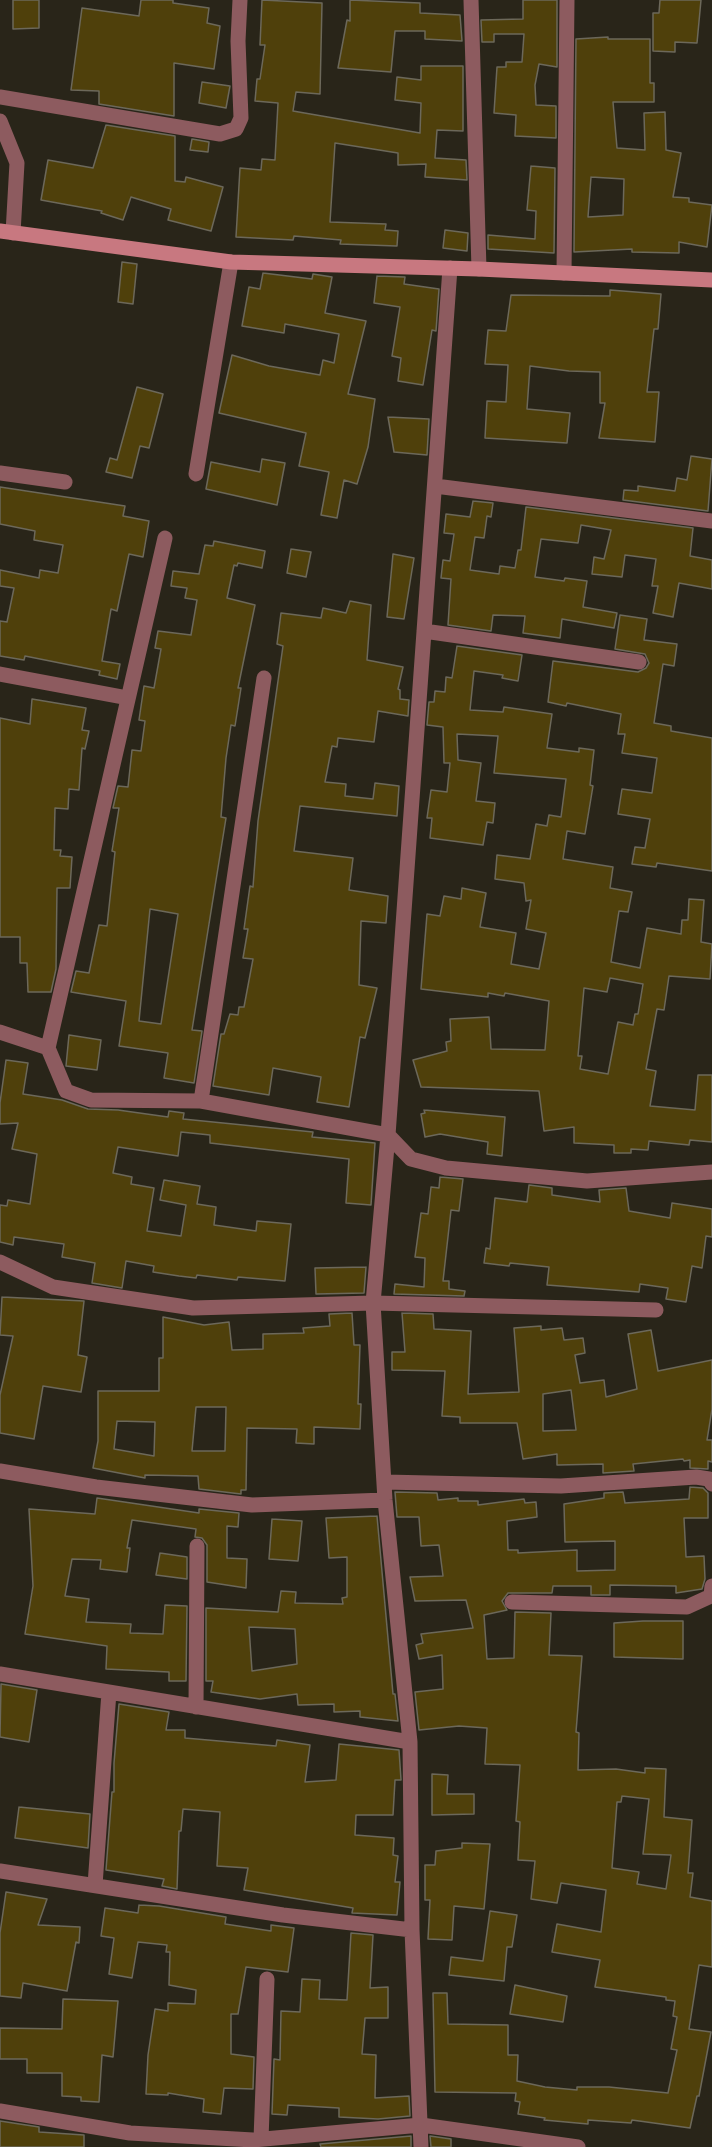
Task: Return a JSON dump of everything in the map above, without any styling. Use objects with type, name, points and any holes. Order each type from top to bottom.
[{"type":"street","points":[[0,97],[220,134],[236,129],[241,118],[238,40],[240,0]]},
{"type":"street","points":[[471,0],[479,269]]},
{"type":"street","points":[[564,273],[567,0]]},
{"type":"street","points":[[0,121],[17,163],[6,232],[231,262],[479,269],[712,280]]},
{"type":"street","points":[[196,474],[231,262]]},
{"type":"street","points":[[421,2147],[412,1930],[410,1742],[386,1500],[373,1303],[388,1136],[450,268]]},
{"type":"street","points":[[0,473],[65,482]]},
{"type":"street","points":[[435,486],[712,521]]},
{"type":"street","points":[[165,538],[48,1048],[66,1090],[91,1100],[201,1101],[388,1136],[411,1159],[446,1168],[587,1180],[712,1172]]},
{"type":"street","points":[[424,631],[639,662]]},
{"type":"street","points":[[0,674],[128,698]]},
{"type":"street","points":[[201,1101],[264,678]]},
{"type":"street","points":[[0,1032],[48,1048]]},
{"type":"street","points":[[0,1262],[53,1287],[193,1308],[373,1303],[656,1310]]},
{"type":"street","points":[[0,1471],[96,1487],[252,1505],[386,1500]]},
{"type":"street","points":[[385,1482],[561,1486],[696,1477],[709,1479],[712,1484]]},
{"type":"street","points":[[196,1707],[197,1546]]},
{"type":"street","points":[[512,1602],[687,1608],[711,1596],[712,1586]]},
{"type":"street","points":[[0,1674],[410,1742]]},
{"type":"street","points":[[95,1885],[109,1692]]},
{"type":"street","points":[[0,1871],[283,1915],[412,1930]]},
{"type":"street","points":[[261,2139],[267,1979]]},
{"type":"street","points":[[0,2111],[130,2133],[261,2139],[421,2125],[578,2147]]},
{"type":"building","points":[[13,0],[39,0],[39,28],[13,29]]},
{"type":"building","points":[[141,0],[173,0],[173,3],[209,8],[207,23],[220,26],[214,69],[174,63],[174,116],[99,104],[99,91],[71,90],[82,8],[139,16]]},
{"type":"building","points":[[262,0],[322,3],[320,94],[296,92],[293,111],[420,133],[421,103],[395,100],[397,77],[421,80],[421,66],[463,66],[463,131],[437,130],[435,158],[466,160],[467,180],[425,177],[426,164],[398,165],[398,153],[335,143],[330,222],[386,224],[385,230],[398,231],[397,246],[340,244],[341,240],[294,236],[293,240],[236,237],[240,168],[261,170],[262,159],[275,160],[278,103],[255,101],[257,79],[260,79],[265,45],[260,45]]},
{"type":"building","points":[[350,0],[420,3],[420,13],[460,15],[462,41],[425,39],[425,31],[395,31],[391,72],[338,68],[347,20],[350,21]]},
{"type":"building","points":[[523,0],[557,0],[557,67],[539,64],[535,85],[536,105],[556,106],[556,138],[515,136],[516,115],[494,113],[497,67],[506,67],[506,62],[522,62],[524,34],[494,34],[494,42],[482,42],[481,20],[523,19]]},
{"type":"building","points":[[660,0],[701,0],[697,43],[675,42],[675,52],[653,51],[653,13],[659,13]]},
{"type":"building","points":[[608,37],[608,39],[650,39],[650,83],[654,83],[654,102],[613,102],[617,148],[645,150],[644,113],[665,112],[666,150],[681,153],[673,197],[689,198],[689,202],[712,205],[707,247],[679,242],[679,253],[632,252],[632,249],[574,252],[576,39]],"holes":[[[591,177],[624,179],[623,215],[588,217]]]},
{"type":"building","points":[[202,82],[230,86],[226,108],[199,103]]},
{"type":"building","points":[[106,125],[175,136],[175,181],[185,182],[186,177],[223,187],[211,231],[168,220],[171,209],[131,197],[123,220],[101,213],[102,211],[41,200],[48,160],[93,168]]},
{"type":"building","points":[[192,139],[209,142],[208,152],[190,150]]},
{"type":"building","points":[[531,166],[555,168],[554,253],[488,249],[488,235],[535,239],[536,211],[527,210]]},
{"type":"building","points":[[445,230],[468,233],[467,251],[443,248]]},
{"type":"building","points":[[122,262],[137,264],[133,304],[118,302]]},
{"type":"building","points":[[263,273],[312,279],[313,274],[332,277],[325,313],[366,321],[348,394],[375,399],[368,447],[357,484],[344,480],[337,518],[321,515],[329,472],[299,466],[306,433],[219,413],[232,355],[269,366],[320,375],[323,360],[334,363],[339,334],[285,324],[284,333],[242,326],[249,287],[260,289]]},
{"type":"building","points":[[377,276],[405,277],[404,284],[439,289],[436,331],[432,330],[423,385],[398,381],[401,358],[392,356],[400,307],[374,303]]},
{"type":"building","points":[[610,290],[661,294],[658,329],[654,329],[647,392],[659,392],[655,442],[599,438],[605,403],[600,403],[600,372],[530,366],[527,409],[570,413],[567,443],[485,438],[487,401],[506,402],[508,365],[485,364],[488,330],[506,331],[511,295],[610,296]]},
{"type":"building","points":[[137,387],[163,394],[149,448],[140,446],[132,478],[106,472],[110,458],[117,460]]},
{"type":"building","points":[[388,417],[429,419],[427,455],[394,452]]},
{"type":"building","points":[[691,456],[712,459],[708,511],[623,500],[624,490],[638,491],[638,486],[675,491],[677,478],[687,480]]},
{"type":"building","points":[[262,459],[285,463],[277,505],[206,489],[211,462],[260,472]]},
{"type":"building","points":[[0,487],[125,506],[123,516],[149,521],[143,557],[129,554],[117,611],[111,609],[102,661],[120,664],[117,679],[99,675],[100,671],[25,656],[24,660],[0,656],[0,621],[7,622],[14,588],[0,586],[0,570],[39,578],[40,570],[58,573],[63,545],[34,540],[35,531],[0,524]]},
{"type":"building","points":[[473,501],[493,503],[491,517],[487,516],[484,538],[475,537],[470,570],[499,574],[500,566],[515,568],[518,550],[521,550],[526,507],[693,528],[690,556],[712,560],[712,589],[679,583],[673,617],[653,613],[658,586],[652,586],[656,559],[625,555],[622,577],[592,574],[594,557],[604,559],[611,530],[581,525],[578,543],[541,539],[535,577],[587,581],[583,607],[617,613],[614,628],[562,619],[560,638],[523,633],[525,616],[493,615],[491,631],[448,625],[451,579],[441,578],[443,560],[450,561],[454,534],[444,533],[446,514],[470,517]]},
{"type":"building","points":[[214,541],[265,551],[262,568],[238,563],[237,566],[234,565],[227,598],[255,605],[238,688],[241,688],[235,726],[231,725],[226,758],[221,817],[226,818],[192,1030],[202,1031],[194,1083],[164,1078],[168,1053],[119,1046],[126,1001],[71,992],[76,971],[89,973],[99,925],[107,926],[115,852],[112,851],[119,808],[113,808],[118,786],[128,787],[132,750],[141,751],[145,721],[139,720],[144,686],[154,688],[161,649],[155,648],[158,631],[191,635],[197,600],[185,598],[187,588],[171,586],[173,571],[199,574],[205,545],[213,546]],"holes":[[[150,909],[178,914],[161,1024],[139,1021]]]},
{"type":"building","points":[[291,549],[311,552],[306,577],[287,573]]},
{"type":"building","points":[[393,554],[414,558],[404,619],[387,617]]},
{"type":"building","points":[[350,601],[371,605],[367,660],[403,667],[398,689],[400,699],[409,700],[408,716],[378,711],[374,742],[338,738],[337,747],[332,746],[325,782],[346,784],[345,796],[373,799],[375,783],[399,786],[397,816],[300,806],[294,851],[353,858],[349,890],[388,896],[386,923],[361,921],[359,985],[377,988],[365,1038],[360,1037],[349,1107],[317,1102],[321,1077],[273,1068],[269,1095],[213,1086],[221,1034],[224,1034],[230,1014],[238,1015],[239,1007],[244,1007],[253,959],[243,958],[248,929],[244,929],[250,886],[253,887],[258,821],[283,646],[277,644],[281,613],[321,618],[323,608],[346,613]]},
{"type":"building","points":[[620,615],[647,619],[644,640],[677,644],[674,666],[663,664],[654,723],[671,726],[671,731],[712,738],[712,871],[657,863],[656,867],[632,864],[635,847],[645,848],[650,819],[618,814],[622,789],[652,793],[657,758],[622,753],[625,734],[618,734],[621,714],[567,703],[566,706],[548,702],[553,661],[638,672],[646,668],[649,663],[645,654],[615,649]]},
{"type":"building","points":[[457,646],[522,655],[518,681],[502,678],[503,675],[474,671],[470,710],[503,712],[504,707],[552,714],[547,748],[579,752],[579,748],[594,750],[590,785],[593,786],[585,834],[567,831],[563,859],[613,867],[610,888],[632,892],[628,912],[619,911],[611,962],[640,968],[647,928],[681,934],[682,920],[688,920],[689,899],[704,900],[701,942],[712,944],[710,979],[669,976],[664,1010],[657,1009],[646,1069],[656,1071],[650,1106],[695,1110],[698,1075],[712,1075],[712,1142],[690,1140],[689,1145],[649,1141],[648,1150],[631,1149],[631,1153],[614,1153],[614,1145],[574,1143],[574,1127],[544,1131],[539,1091],[421,1087],[413,1060],[447,1051],[446,1042],[451,1041],[450,1019],[489,1017],[491,1049],[545,1050],[549,1001],[505,993],[504,996],[488,993],[488,997],[421,989],[427,914],[440,916],[444,896],[461,899],[462,888],[486,893],[480,927],[516,933],[511,964],[539,969],[546,933],[526,929],[531,900],[526,901],[524,883],[495,879],[497,855],[530,859],[536,824],[547,826],[549,815],[561,817],[566,779],[494,773],[498,736],[457,734],[458,760],[481,763],[476,801],[495,803],[493,823],[487,822],[483,845],[430,838],[432,818],[427,818],[431,790],[447,792],[450,763],[444,763],[443,727],[427,725],[429,702],[434,702],[435,691],[445,692],[446,677],[452,678]],"holes":[[[610,978],[643,984],[638,1014],[635,1014],[633,1025],[618,1022],[608,1074],[580,1069],[582,1056],[578,1056],[584,988],[607,992]]]},
{"type":"building","points":[[32,699],[86,708],[82,730],[89,731],[85,749],[82,748],[79,790],[69,789],[68,809],[55,808],[54,850],[61,850],[60,856],[72,857],[70,888],[57,888],[56,969],[51,992],[28,992],[27,963],[20,963],[20,937],[0,937],[0,718],[30,724]]},
{"type":"building","points":[[69,1035],[101,1040],[97,1070],[66,1066]]},
{"type":"building","points":[[6,1060],[28,1063],[23,1094],[62,1100],[88,1109],[118,1110],[168,1117],[169,1111],[184,1113],[183,1119],[313,1132],[312,1137],[375,1143],[371,1205],[346,1203],[349,1159],[210,1143],[210,1135],[181,1132],[178,1156],[118,1147],[113,1173],[132,1177],[131,1184],[154,1188],[147,1231],[181,1236],[186,1205],[160,1200],[164,1180],[200,1186],[197,1204],[216,1207],[214,1225],[256,1231],[257,1221],[291,1224],[285,1281],[238,1277],[237,1280],[197,1275],[196,1278],[179,1276],[153,1272],[154,1266],[126,1261],[122,1288],[92,1283],[95,1263],[62,1257],[64,1244],[14,1237],[13,1245],[0,1242],[0,1205],[7,1206],[8,1200],[30,1204],[37,1154],[12,1149],[18,1123],[0,1124],[0,1103]]},
{"type":"building","points":[[424,1110],[505,1117],[502,1156],[487,1154],[488,1142],[440,1134],[425,1137],[421,1114],[425,1113]]},
{"type":"building","points":[[440,1177],[463,1179],[459,1211],[451,1210],[443,1281],[449,1281],[449,1289],[465,1291],[464,1296],[394,1294],[395,1284],[424,1287],[425,1258],[415,1257],[421,1213],[428,1214],[431,1187],[439,1188]]},
{"type":"building","points":[[529,1185],[552,1188],[552,1195],[600,1202],[599,1190],[626,1188],[629,1211],[670,1218],[672,1203],[712,1209],[712,1237],[706,1236],[702,1268],[692,1266],[686,1302],[666,1299],[668,1288],[640,1284],[639,1292],[547,1285],[549,1267],[484,1263],[486,1248],[490,1249],[495,1198],[527,1202]]},
{"type":"building","points":[[366,1267],[364,1293],[316,1294],[315,1268]]},
{"type":"building","points":[[2,1297],[84,1301],[78,1355],[87,1357],[81,1392],[43,1386],[34,1439],[0,1433],[0,1395],[13,1336],[0,1335]]},
{"type":"building","points":[[352,1313],[354,1345],[360,1345],[358,1404],[361,1404],[360,1429],[314,1427],[314,1444],[296,1443],[297,1429],[247,1428],[246,1490],[241,1490],[241,1494],[199,1489],[198,1476],[145,1475],[145,1478],[93,1468],[98,1441],[98,1391],[159,1391],[159,1358],[163,1358],[163,1317],[204,1325],[229,1322],[232,1350],[263,1349],[263,1334],[304,1333],[303,1328],[330,1326],[329,1314]],"holes":[[[196,1407],[226,1407],[225,1451],[192,1451]],[[117,1421],[155,1422],[154,1456],[114,1449]]]},
{"type":"building","points":[[402,1313],[433,1314],[434,1329],[471,1331],[468,1394],[519,1392],[514,1328],[541,1326],[541,1330],[562,1328],[564,1340],[583,1338],[585,1353],[575,1355],[580,1383],[604,1380],[606,1397],[637,1389],[628,1334],[651,1330],[658,1371],[712,1360],[712,1409],[707,1440],[712,1440],[712,1462],[708,1461],[708,1469],[690,1468],[690,1460],[684,1461],[683,1459],[633,1464],[634,1471],[603,1473],[603,1464],[557,1465],[557,1454],[523,1459],[517,1423],[460,1423],[460,1417],[442,1416],[445,1371],[392,1370],[392,1352],[405,1352]],"holes":[[[571,1390],[576,1430],[543,1431],[543,1394]]]},
{"type":"building","points":[[690,1487],[703,1488],[708,1493],[708,1518],[684,1518],[686,1557],[704,1556],[705,1579],[702,1589],[676,1593],[676,1586],[610,1585],[610,1595],[591,1595],[591,1586],[553,1586],[552,1593],[508,1593],[502,1601],[507,1610],[484,1615],[487,1659],[514,1658],[515,1612],[551,1613],[549,1655],[582,1656],[576,1732],[579,1733],[578,1770],[616,1769],[645,1773],[645,1768],[666,1769],[664,1817],[692,1820],[688,1873],[693,1873],[690,1897],[712,1901],[712,1967],[699,1965],[689,2029],[711,2032],[699,2096],[697,2096],[690,2128],[632,2120],[631,2123],[588,2120],[588,2124],[544,2120],[545,2118],[518,2114],[520,2102],[515,2101],[516,2093],[435,2092],[433,1993],[447,1993],[448,2024],[508,2025],[508,2055],[518,2055],[517,2081],[545,2087],[577,2090],[577,2087],[609,2087],[668,2093],[677,2050],[671,2049],[677,2017],[673,2016],[675,2001],[666,2000],[666,1997],[595,1987],[600,1960],[552,1952],[557,1924],[601,1932],[606,1890],[561,1883],[557,1903],[531,1899],[535,1861],[518,1860],[520,1822],[516,1821],[520,1765],[485,1764],[487,1728],[459,1726],[419,1730],[415,1692],[443,1689],[442,1655],[419,1659],[416,1645],[423,1643],[421,1634],[473,1628],[466,1600],[415,1601],[410,1577],[443,1576],[439,1545],[421,1546],[419,1517],[397,1517],[395,1492],[437,1493],[438,1500],[458,1498],[458,1501],[478,1501],[478,1505],[524,1499],[525,1503],[536,1502],[537,1517],[507,1521],[508,1550],[518,1550],[518,1553],[577,1550],[577,1571],[615,1570],[615,1541],[565,1542],[564,1504],[604,1498],[604,1493],[623,1492],[625,1503],[689,1499]],"holes":[[[622,1796],[649,1799],[643,1854],[671,1855],[666,1889],[637,1884],[639,1872],[612,1868],[617,1802],[621,1802]]]},
{"type":"building","points":[[97,1498],[199,1513],[199,1509],[239,1513],[238,1527],[227,1526],[227,1558],[247,1559],[246,1588],[207,1582],[207,1545],[202,1538],[195,1537],[196,1529],[132,1520],[127,1548],[130,1548],[127,1572],[100,1569],[101,1560],[72,1559],[65,1596],[89,1599],[86,1622],[131,1624],[130,1633],[163,1634],[165,1605],[187,1606],[186,1681],[169,1681],[169,1672],[106,1669],[107,1646],[25,1634],[33,1586],[29,1509],[95,1514]]},
{"type":"building","points":[[377,1516],[393,1694],[395,1694],[398,1721],[360,1717],[360,1711],[334,1712],[334,1704],[298,1705],[297,1694],[260,1699],[211,1692],[213,1681],[206,1681],[206,1608],[278,1612],[281,1591],[296,1592],[295,1603],[343,1604],[342,1598],[347,1597],[347,1557],[329,1558],[326,1518]],"holes":[[[249,1627],[295,1629],[297,1664],[252,1671]]]},
{"type":"building","points":[[272,1519],[302,1521],[298,1561],[269,1559]]},
{"type":"building","points":[[160,1553],[187,1557],[187,1579],[156,1575]]},
{"type":"building","points":[[683,1621],[683,1659],[614,1657],[614,1623]]},
{"type":"building","points":[[1,1684],[37,1690],[29,1742],[0,1737]]},
{"type":"building","points":[[119,1704],[169,1712],[166,1730],[185,1730],[185,1738],[276,1746],[277,1740],[310,1745],[305,1782],[336,1780],[339,1744],[399,1750],[401,1780],[395,1780],[393,1815],[356,1815],[355,1835],[394,1838],[393,1855],[398,1856],[395,1882],[400,1882],[397,1915],[352,1913],[353,1908],[244,1890],[248,1868],[217,1866],[220,1812],[183,1809],[181,1831],[179,1831],[177,1889],[162,1886],[164,1879],[106,1870],[112,1792],[114,1792]]},
{"type":"building","points":[[432,1774],[448,1775],[447,1794],[474,1794],[474,1814],[432,1815]]},
{"type":"building","points":[[19,1807],[90,1814],[88,1848],[15,1838]]},
{"type":"building","points":[[462,1843],[490,1844],[484,1909],[454,1906],[452,1940],[428,1939],[430,1900],[425,1900],[425,1865],[435,1865],[436,1851],[462,1848]]},
{"type":"building","points":[[6,1892],[47,1899],[38,1925],[80,1927],[79,1943],[76,1942],[67,1991],[23,1983],[21,1998],[0,1996],[0,1933]]},
{"type":"building","points":[[139,1905],[226,1917],[225,1924],[271,1931],[271,1925],[294,1928],[288,1972],[246,1967],[238,2014],[231,2014],[231,2054],[254,2057],[253,2089],[224,2088],[221,2114],[203,2112],[204,2099],[168,2093],[168,2095],[146,2094],[148,2055],[155,2009],[168,2011],[168,2003],[195,2004],[196,1990],[169,1985],[170,1952],[166,1952],[167,1945],[138,1942],[132,1978],[109,1974],[114,1938],[101,1936],[105,1908],[138,1913]]},
{"type":"building","points":[[490,1911],[517,1915],[512,1947],[507,1947],[504,1981],[449,1975],[451,1957],[483,1961]]},
{"type":"building","points":[[351,1933],[373,1935],[370,1988],[388,1987],[388,2018],[365,2018],[362,2054],[376,2055],[375,2098],[409,2096],[410,2116],[378,2119],[339,2117],[339,2108],[288,2105],[287,2115],[272,2114],[274,2059],[280,2060],[281,2011],[300,2012],[302,1979],[320,1980],[319,1999],[347,2000]]},
{"type":"building","points":[[515,1985],[567,1996],[563,2022],[510,2014]]},
{"type":"building","points":[[63,1999],[118,2001],[113,2057],[102,2055],[99,2102],[81,2101],[81,2097],[62,2096],[62,2073],[27,2073],[27,2059],[0,2059],[0,2028],[62,2029]]},
{"type":"building","points":[[0,2121],[39,2127],[39,2132],[84,2135],[84,2147],[0,2147]]},
{"type":"building","points":[[411,2136],[411,2147],[321,2147],[320,2144]]},
{"type":"building","points":[[430,2136],[451,2139],[451,2147],[431,2147]]}]
